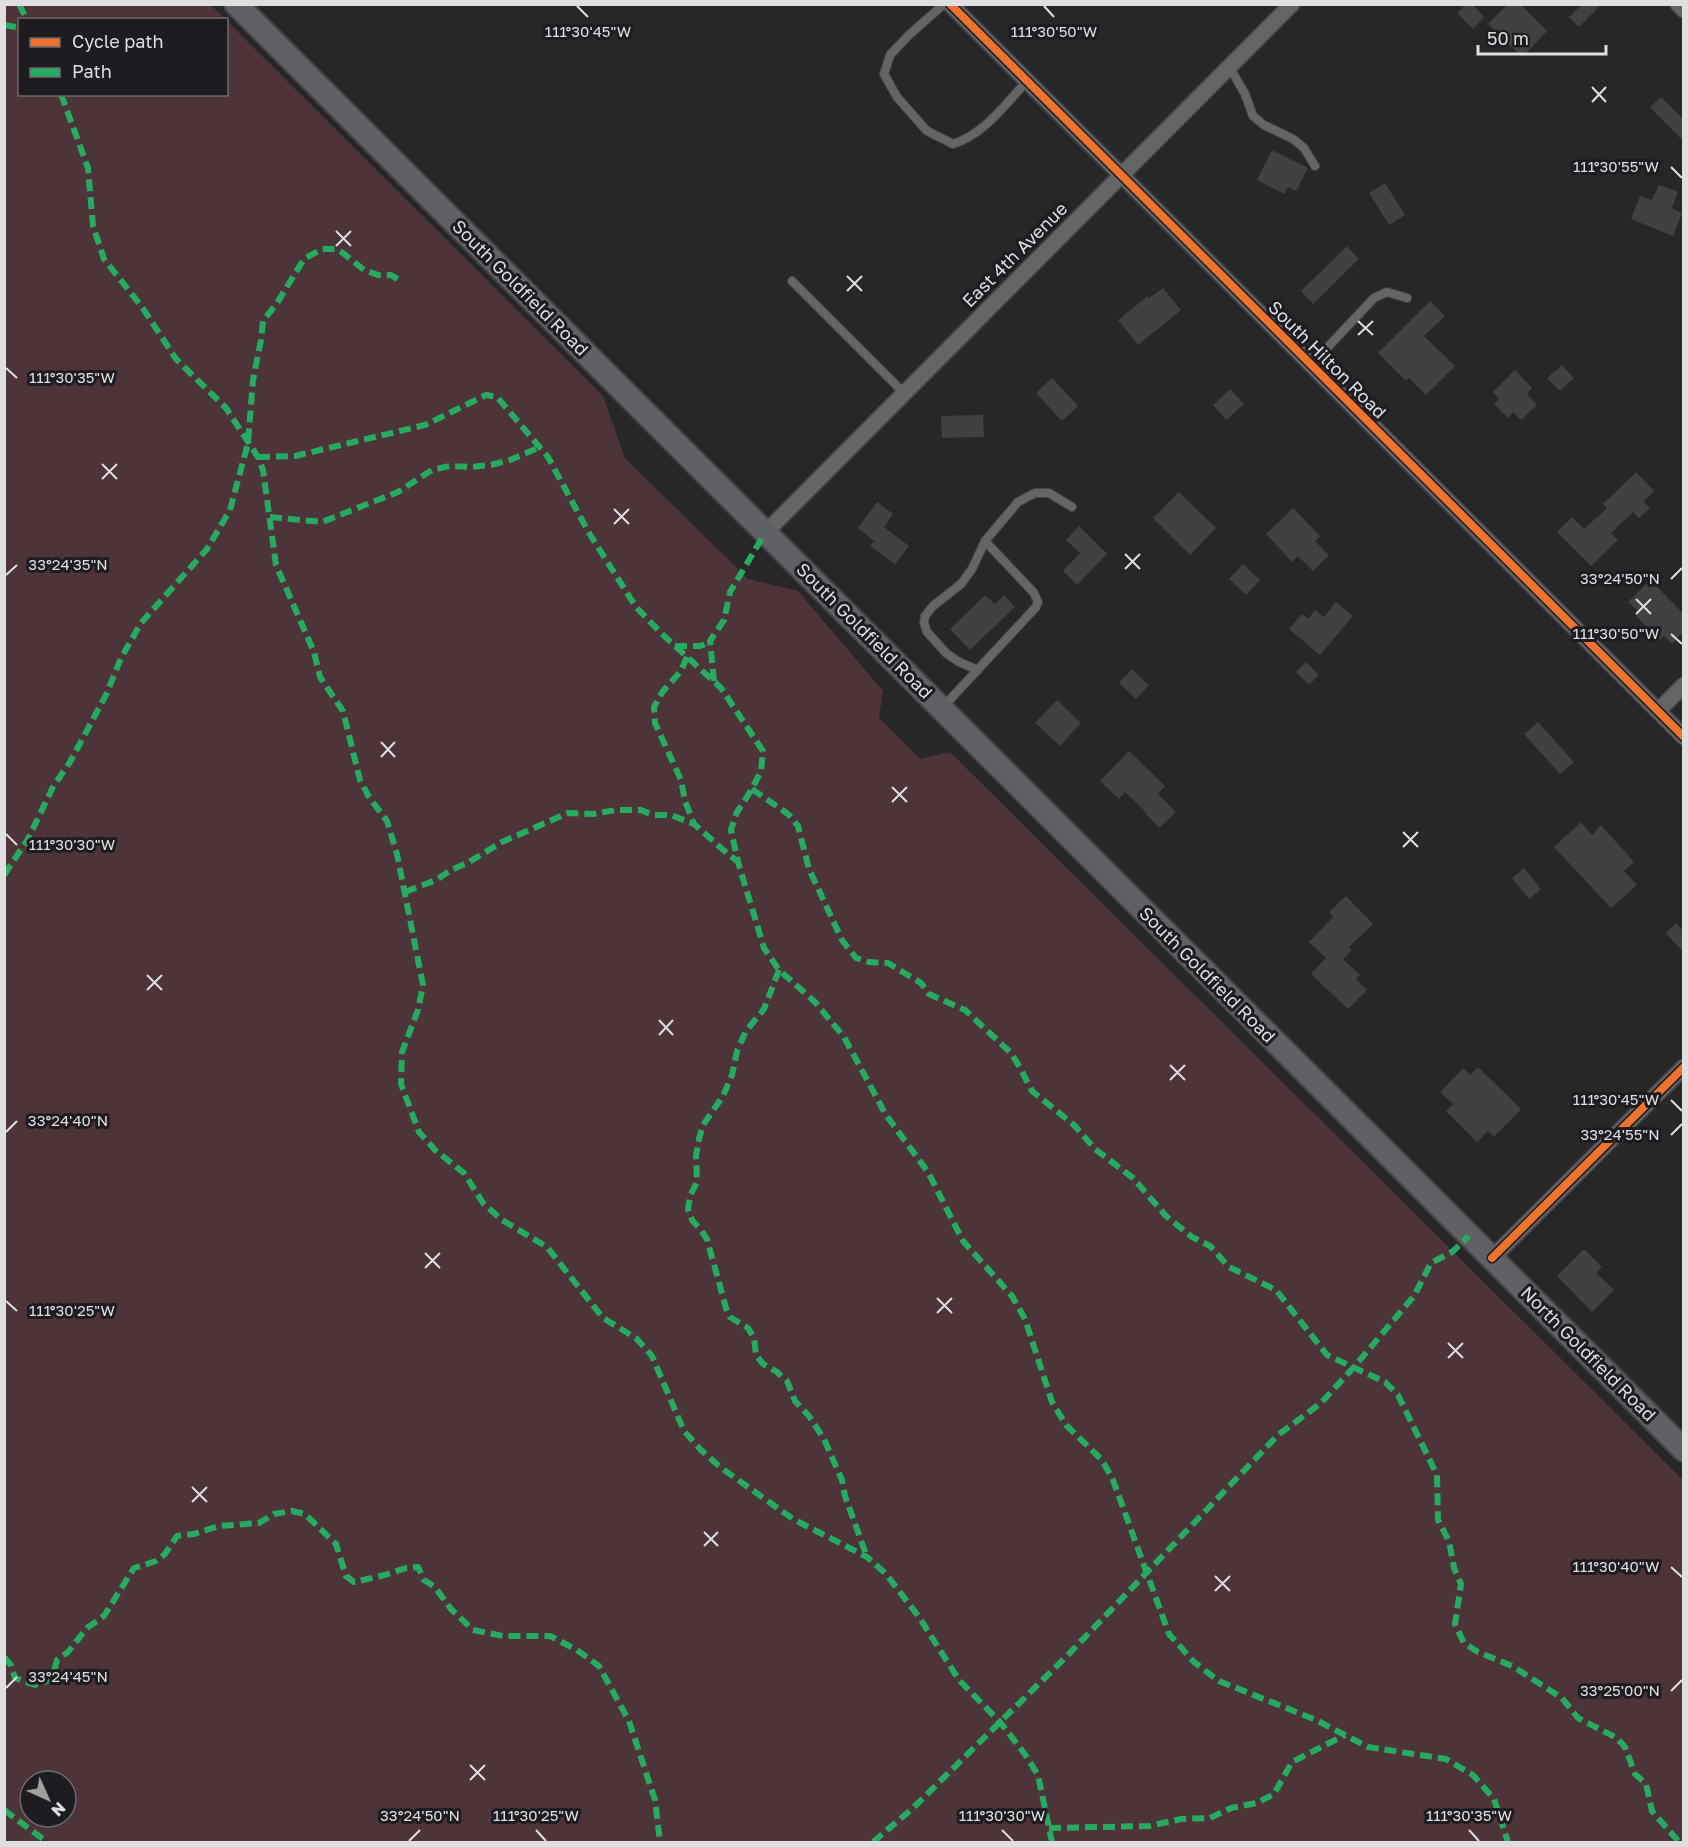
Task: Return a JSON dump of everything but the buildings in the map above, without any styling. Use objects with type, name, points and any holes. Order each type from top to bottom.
[{"type":"main road","name":"South Goldfield Road","points":[[236,4],[1492,1258]]},
{"type":"main road","name":"North Goldfield Road","points":[[1492,1258],[1683,1450]]},
{"type":"street","name":"South Hilton Road","points":[[950,4],[1683,737]]},
{"type":"street","name":"East 4th Avenue","points":[[765,533],[1293,4]]},
{"type":"street","points":[[1678,4],[1683,10]]},
{"type":"street","points":[[1658,711],[1683,685]]},
{"type":"street","points":[[1492,1258],[1683,1067]]},
{"type":"lane","points":[[944,4],[890,55],[884,74],[897,97],[927,131],[952,144],[967,139],[995,117],[1027,81]]},
{"type":"lane","points":[[1230,68],[1245,94],[1253,116],[1264,125],[1293,139],[1304,148],[1315,166]]},
{"type":"lane","points":[[792,280],[904,393]]},
{"type":"lane","points":[[1311,365],[1374,298],[1387,292],[1407,298]]},
{"type":"lane","points":[[978,670],[959,662],[946,653],[927,632],[924,623],[925,616],[933,606],[961,584],[972,569],[985,541],[1018,502],[1035,493],[1049,493],[1072,507]]},
{"type":"lane","points":[[941,709],[1036,607],[1038,602],[1034,593],[985,541]]},
{"type":"shaded area","points":[[5,4],[211,5],[224,18],[18,18],[18,96],[228,96],[228,22],[603,396],[625,458],[748,579],[798,591],[883,691],[879,718],[920,759],[950,752],[1683,1480],[1683,1842],[5,1842]]},
{"type":"marked path","points":[[19,4],[26,18]]},
{"type":"marked path","points":[[4,25],[18,28]]},
{"type":"marked path","points":[[62,96],[88,168],[93,226],[104,259],[142,307],[176,359],[226,408],[258,457],[263,470],[276,565],[314,652],[320,677],[343,711],[360,780],[369,797],[387,821],[397,854],[423,985],[418,1010],[402,1052],[401,1084],[419,1132],[435,1150],[464,1173],[483,1203],[502,1220],[547,1247],[603,1318],[636,1338],[652,1356],[684,1431],[701,1450],[720,1467],[793,1519],[867,1557],[886,1574],[919,1617],[959,1680],[1000,1722],[1038,1775],[1052,1842]]},
{"type":"marked path","points":[[4,875],[28,839],[53,787],[70,762],[106,695],[121,658],[141,623],[207,549],[230,510],[248,443],[253,380],[263,321],[304,259],[322,249],[335,249],[364,270],[378,275],[391,275],[399,280]]},
{"type":"marked path","points":[[258,457],[295,456],[425,425],[486,395],[497,397],[548,457],[589,533],[636,607],[721,688],[763,751],[761,771],[737,812],[731,830],[738,862],[764,948],[779,970],[815,1002],[844,1037],[886,1115],[928,1172],[963,1241],[1012,1296],[1025,1319],[1052,1402],[1066,1425],[1102,1460],[1113,1480],[1169,1634],[1194,1662],[1219,1681],[1316,1720],[1368,1747],[1446,1759],[1473,1775],[1494,1799],[1508,1842]]},
{"type":"marked path","points":[[270,517],[322,522],[398,492],[432,470],[450,466],[491,465],[510,460],[540,447]]},
{"type":"marked path","points":[[714,681],[710,641],[724,620],[730,592],[765,533]]},
{"type":"marked path","points":[[675,646],[701,646],[710,641]]},
{"type":"marked path","points":[[687,657],[681,671],[663,691],[654,707],[655,723],[681,780],[685,801],[694,824]]},
{"type":"marked path","points":[[752,789],[788,814],[798,826],[809,869],[842,940],[856,958],[869,962],[888,963],[921,983],[929,994],[965,1010],[1010,1052],[1032,1091],[1074,1125],[1095,1149],[1133,1178],[1166,1216],[1192,1237],[1210,1246],[1229,1267],[1276,1290],[1327,1355],[1385,1382],[1398,1395],[1437,1475],[1438,1520],[1449,1541],[1454,1568],[1461,1584],[1455,1624],[1464,1643],[1478,1652],[1512,1666],[1562,1698],[1578,1718],[1617,1738],[1625,1747],[1635,1774],[1646,1784],[1652,1811],[1679,1842]]},
{"type":"marked path","points":[[405,892],[436,880],[502,842],[568,813],[593,814],[616,810],[641,810],[653,815],[671,815],[694,824],[738,862]]},
{"type":"marked path","points":[[779,970],[764,1009],[746,1031],[737,1051],[732,1075],[723,1096],[703,1125],[696,1156],[697,1182],[690,1196],[688,1209],[692,1220],[707,1239],[730,1317],[748,1328],[754,1338],[756,1355],[763,1364],[787,1381],[795,1401],[809,1416],[824,1439],[842,1480],[845,1496],[867,1557]]},
{"type":"marked path","points":[[873,1842],[912,1809],[1067,1656],[1278,1435],[1321,1403],[1414,1296],[1431,1263],[1452,1252],[1469,1236]]},
{"type":"marked path","points":[[4,1657],[11,1665],[15,1678],[35,1685],[47,1681],[53,1675],[57,1660],[68,1652],[87,1628],[104,1616],[134,1568],[156,1561],[165,1554],[177,1536],[194,1534],[219,1526],[259,1523],[274,1514],[292,1511],[305,1514],[336,1544],[346,1576],[354,1582],[418,1567],[424,1580],[435,1587],[451,1609],[473,1630],[503,1636],[550,1636],[577,1650],[599,1666],[629,1721],[655,1800],[660,1842]]},
{"type":"marked path","points":[[1049,1828],[1149,1826],[1181,1819],[1210,1818],[1231,1808],[1257,1803],[1274,1794],[1292,1762],[1345,1735]]},
{"type":"marked path","points":[[4,1810],[47,1842]]},
{"type":"cycle path","points":[[950,4],[1684,737]]},
{"type":"cycle path","points":[[1492,1258],[1684,1067]]}]
